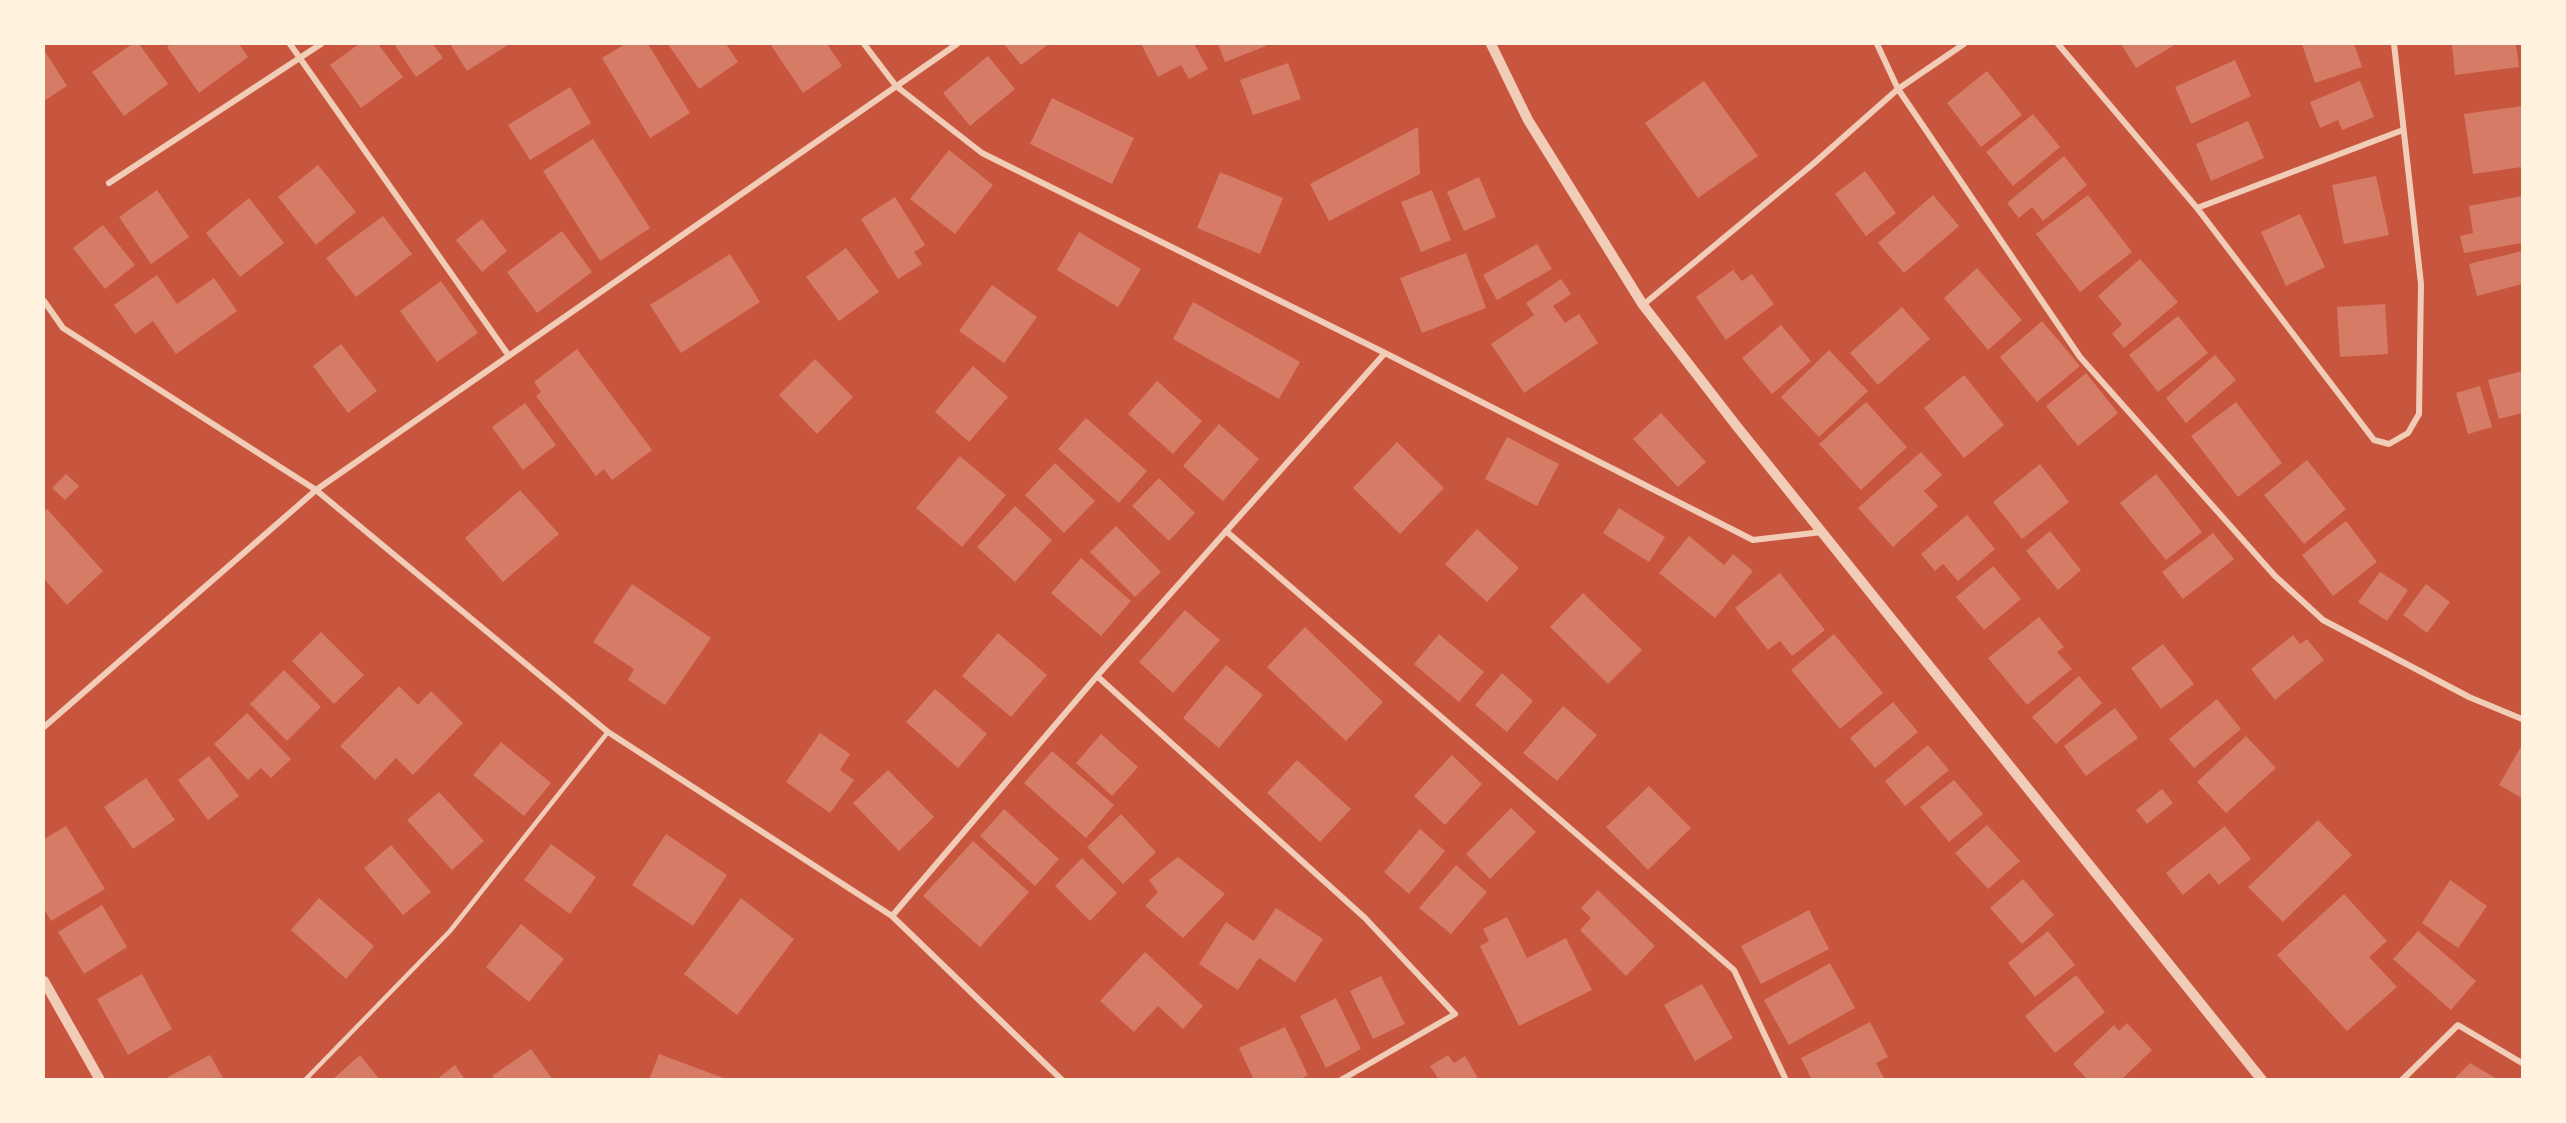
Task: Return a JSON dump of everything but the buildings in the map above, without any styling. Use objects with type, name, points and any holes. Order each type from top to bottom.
[{"type":"street","points":[[290,44],[509,356]]},
{"type":"street","points":[[109,183],[321,44]]},
{"type":"street","points":[[864,44],[896,86],[982,153],[1385,353],[1753,540],[1822,532]]},
{"type":"street","points":[[44,727],[316,490],[957,44]]},
{"type":"street","points":[[1491,44],[1528,120],[1643,305],[1735,424],[2262,1080]]},
{"type":"street","points":[[1877,44],[1898,88],[2080,357],[2275,576],[2322,620],[2469,697],[2523,719]]},
{"type":"street","points":[[1643,305],[1813,164],[1898,88],[1964,44]]},
{"type":"street","points":[[2058,44],[2197,208],[2374,440],[2389,444],[2408,433],[2419,414],[2421,284],[2394,44]]},
{"type":"street","points":[[2197,208],[2403,130]]},
{"type":"street","points":[[44,301],[63,328],[316,490],[608,732],[892,916],[1062,1080]]},
{"type":"street","points":[[892,916],[1097,676],[1385,353]]},
{"type":"street","points":[[1226,531],[1734,970],[1786,1080]]},
{"type":"street","points":[[1097,676],[1365,918],[1455,1014],[1341,1080]]},
{"type":"street","points":[[44,981],[100,1080]]},
{"type":"street","points":[[2402,1080],[2458,1025],[2523,1063]]},
{"type":"lane","points":[[305,1080],[450,931],[608,732]]}]
